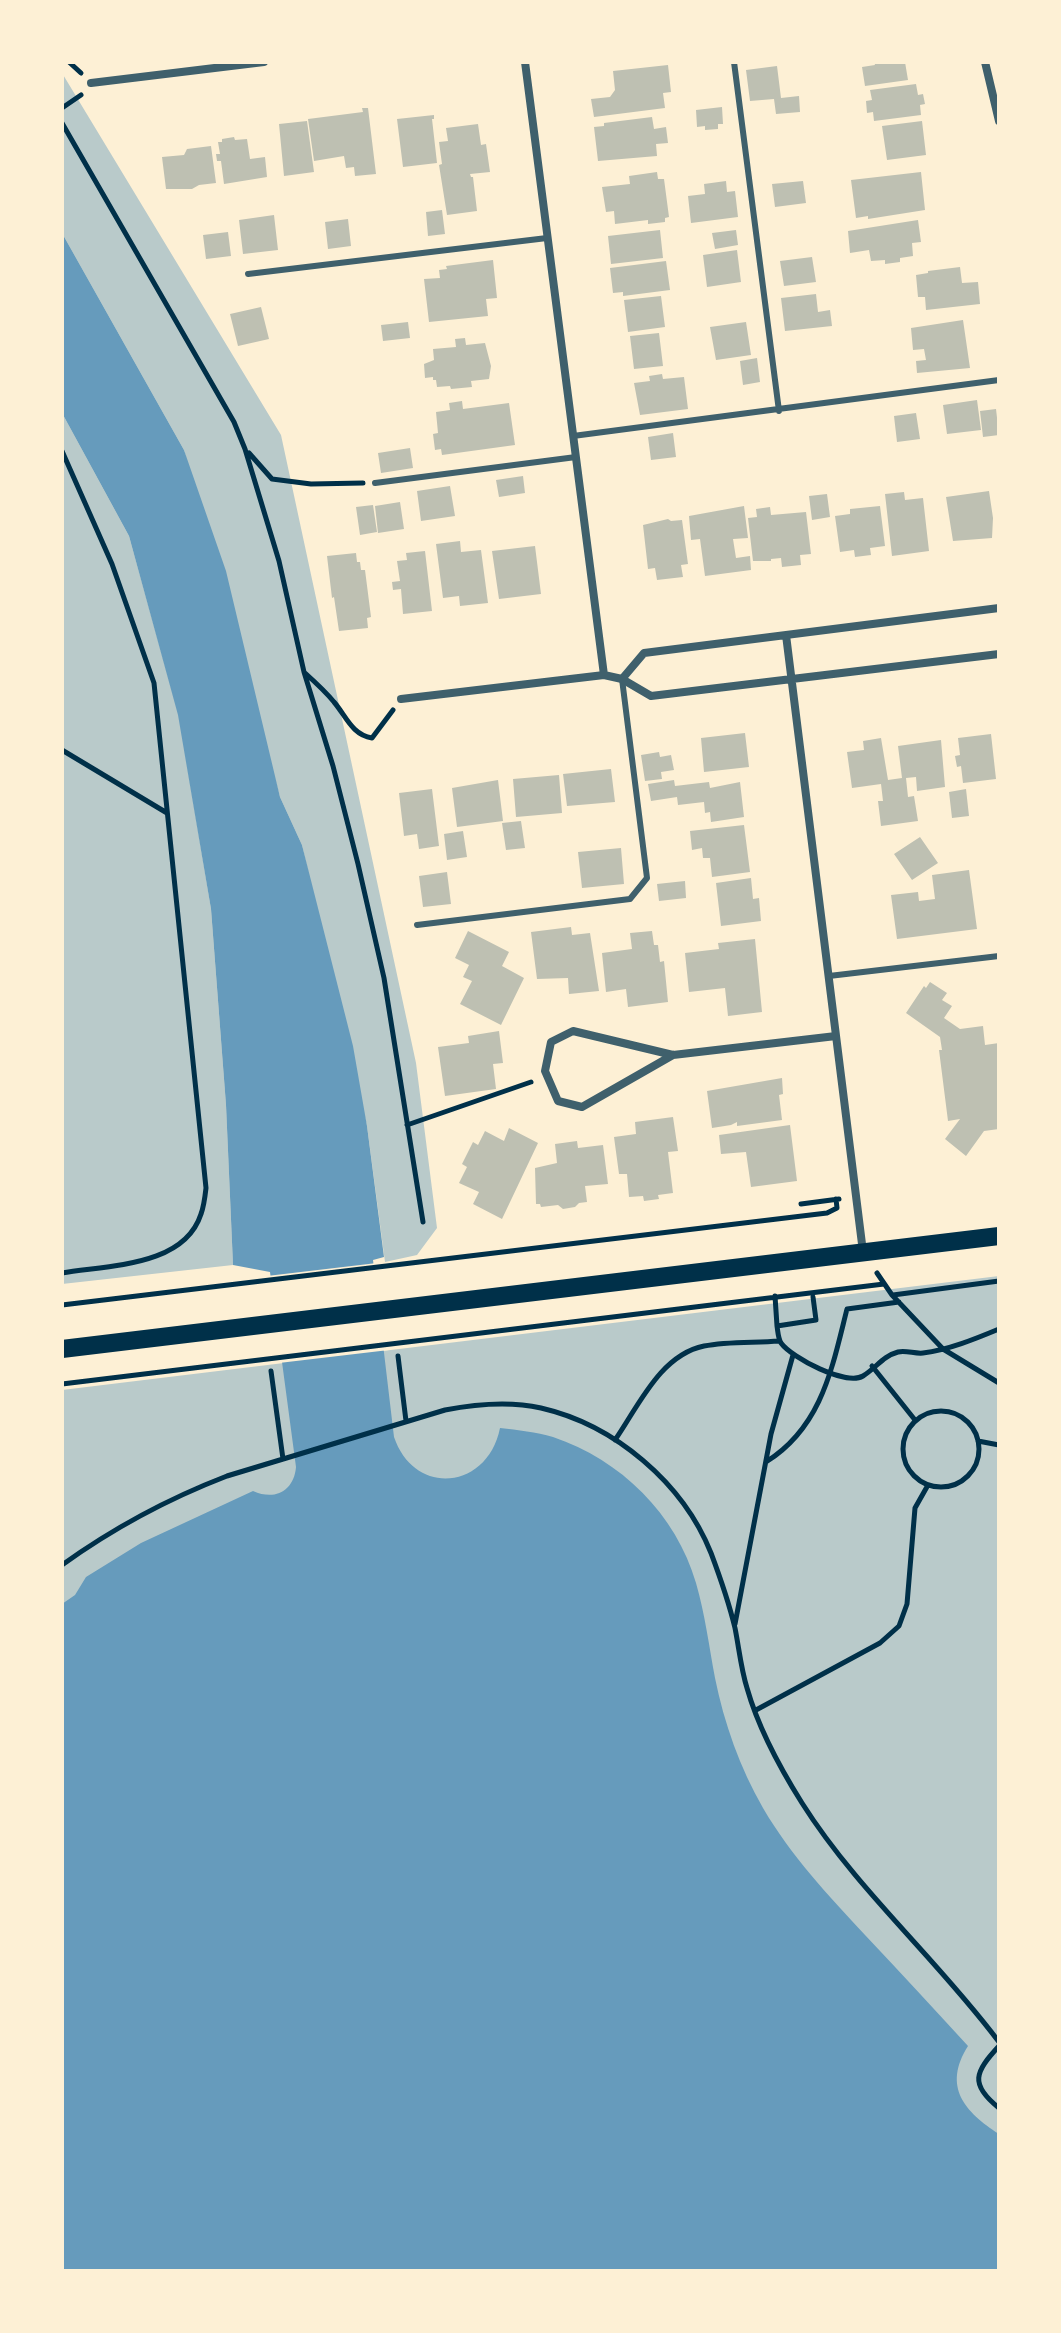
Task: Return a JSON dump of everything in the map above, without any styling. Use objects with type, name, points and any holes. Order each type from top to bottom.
[{"type":"main road","points":[[62,1349],[999,1236]]},
{"type":"street","points":[[91,83],[264,62]]},
{"type":"street","points":[[525,62],[604,675]]},
{"type":"street","points":[[985,62],[999,121]]},
{"type":"street","points":[[622,679],[644,653],[999,608]]},
{"type":"street","points":[[786,635],[863,1252]]},
{"type":"street","points":[[401,699],[604,675],[622,679],[651,696],[999,654]]},
{"type":"street","points":[[673,1055],[582,1107],[558,1101],[545,1071],[551,1042],[573,1031],[673,1055],[836,1036]]},
{"type":"lane","points":[[734,62],[779,411]]},
{"type":"lane","points":[[248,274],[547,238]]},
{"type":"lane","points":[[573,436],[999,380]]},
{"type":"lane","points":[[375,483],[576,457]]},
{"type":"lane","points":[[417,925],[630,899],[647,878],[622,679]]},
{"type":"lane","points":[[829,976],[999,956]]},
{"type":"path","points":[[62,108],[79,98]]},
{"type":"path","points":[[62,123],[234,422],[245,449],[279,561],[304,672],[333,766],[358,864],[384,978],[423,1222]]},
{"type":"path","points":[[245,449],[272,479],[311,484],[375,483]]},
{"type":"path","points":[[62,451],[112,564],[154,683],[206,1188],[201,1215],[182,1243],[146,1259],[62,1273]]},
{"type":"path","points":[[304,672],[363,736],[372,738],[401,699]]},
{"type":"path","points":[[62,750],[168,814]]},
{"type":"path","points":[[407,1125],[547,1076]]},
{"type":"path","points":[[62,1305],[382,1264],[827,1213],[837,1208],[836,1199]]},
{"type":"path","points":[[801,1204],[827,1200]]},
{"type":"path","points":[[999,1281],[892,1295],[943,1349],[999,1383]]},
{"type":"path","points":[[62,1384],[280,1360],[884,1284]]},
{"type":"path","points":[[777,1326],[816,1320],[813,1297]]},
{"type":"path","points":[[775,1298],[779,1341],[793,1355],[851,1379],[863,1376],[872,1366],[900,1352],[921,1353],[943,1349],[999,1329]]},
{"type":"path","points":[[766,1463],[796,1437],[815,1414],[831,1373],[847,1309],[899,1302]]},
{"type":"path","points":[[615,1440],[656,1379],[686,1353],[702,1347],[779,1341]]},
{"type":"path","points":[[734,1625],[766,1463],[793,1355]]},
{"type":"path","points":[[398,1356],[403,1422]]},
{"type":"path","points":[[872,1366],[915,1420]]},
{"type":"path","points":[[271,1371],[283,1459]]},
{"type":"path","points":[[62,1565],[128,1524],[200,1487],[403,1422],[471,1405],[508,1404],[541,1408],[569,1417],[615,1440],[642,1459],[674,1492],[695,1521],[711,1552],[734,1625],[747,1688],[756,1710],[783,1771],[824,1836],[999,2044],[983,2064],[979,2080],[983,2095],[999,2108]]},
{"type":"path","points":[[940,1410],[953,1412],[973,1428],[978,1441],[976,1463],[961,1481],[951,1486],[928,1485],[917,1478],[903,1456],[907,1430],[915,1420],[940,1410]]},
{"type":"path","points":[[978,1441],[999,1445]]},
{"type":"path","points":[[756,1710],[880,1643],[899,1626],[907,1604],[915,1508],[928,1485]]},
{"type":"shaded area","points":[[62,73],[281,435],[416,1063],[437,1228],[417,1255],[385,1262],[367,1126],[302,845],[280,797],[184,450],[62,233]]},
{"type":"shaded area","points":[[62,413],[129,536],[179,716],[211,909],[226,1105],[233,1265],[62,1284]]},
{"type":"shaded area","points":[[999,1276],[999,2271],[62,2271],[62,1390]]},
{"type":"water","points":[[62,233],[184,450],[226,571],[280,797],[302,845],[353,1046],[367,1126],[384,1257],[373,1260],[394,1437],[404,1457],[418,1470],[434,1477],[450,1478],[467,1474],[481,1464],[493,1448],[500,1428],[553,1437],[578,1447],[623,1475],[660,1513],[675,1534],[696,1583],[723,1712],[740,1761],[763,1808],[824,1890],[968,2046],[960,2061],[957,2086],[967,2107],[999,2134],[999,2271],[62,2271],[62,1604],[75,1595],[86,1577],[141,1543],[253,1491],[269,1495],[282,1492],[292,1482],[296,1467],[270,1272],[233,1265],[226,1105],[211,909],[178,715],[129,536],[62,413]]},
{"type":"pier","points":[[377,1263],[389,1350],[279,1363],[267,1276]]},
{"type":"building","points":[[874,62],[905,62],[908,80],[865,86],[862,67],[875,65]]},
{"type":"building","points":[[668,65],[671,92],[663,93],[665,108],[594,117],[591,99],[610,97],[615,90],[613,71]]},
{"type":"building","points":[[777,66],[781,98],[799,96],[800,112],[776,114],[774,99],[750,101],[746,70]]},
{"type":"building","points":[[916,84],[918,95],[923,94],[925,104],[920,105],[921,115],[874,121],[873,112],[867,113],[866,101],[872,100],[870,90]]},
{"type":"building","points":[[722,107],[723,124],[718,124],[718,129],[697,127],[696,110]]},
{"type":"building","points":[[362,108],[368,108],[376,174],[355,176],[354,167],[346,168],[344,156],[314,161],[308,119],[363,112]]},
{"type":"building","points":[[434,115],[437,163],[403,167],[397,119]]},
{"type":"building","points":[[652,117],[654,129],[666,127],[668,143],[656,144],[657,156],[598,161],[594,127]]},
{"type":"building","points":[[307,121],[314,172],[284,176],[279,124]]},
{"type":"building","points":[[922,121],[926,155],[887,160],[882,126]]},
{"type":"building","points":[[478,124],[481,145],[486,144],[490,172],[470,174],[477,211],[447,215],[439,165],[442,164],[439,142],[448,141],[446,128]]},
{"type":"building","points":[[234,137],[235,140],[247,139],[250,159],[265,157],[267,177],[224,184],[221,161],[217,161],[216,154],[220,154],[218,142]]},
{"type":"building","points":[[211,146],[216,183],[192,189],[166,189],[162,157],[184,155],[187,149]]},
{"type":"building","points":[[657,172],[658,179],[664,179],[669,217],[665,218],[665,222],[648,224],[648,220],[615,224],[614,211],[606,212],[602,187],[630,184],[629,176]]},
{"type":"building","points":[[921,172],[925,210],[856,218],[851,180]]},
{"type":"building","points":[[726,181],[727,192],[735,191],[738,217],[691,223],[688,196],[705,194],[704,184]]},
{"type":"building","points":[[803,181],[806,203],[775,207],[772,184]]},
{"type":"building","points":[[442,210],[445,234],[428,236],[426,212]]},
{"type":"building","points":[[274,215],[278,250],[243,254],[239,220]]},
{"type":"building","points":[[348,219],[351,246],[328,249],[325,222]]},
{"type":"building","points":[[918,220],[921,242],[912,243],[913,256],[885,264],[885,260],[871,261],[869,250],[850,253],[848,231]]},
{"type":"building","points":[[660,230],[663,258],[611,264],[608,236]]},
{"type":"building","points":[[736,230],[738,245],[715,249],[712,233]]},
{"type":"building","points":[[228,232],[231,256],[206,259],[203,235]]},
{"type":"building","points":[[737,250],[741,282],[707,287],[703,255]]},
{"type":"building","points":[[812,257],[816,282],[784,286],[780,261]]},
{"type":"building","points":[[493,260],[497,298],[486,299],[488,316],[429,322],[424,279],[440,278],[439,270],[447,269],[446,266]]},
{"type":"building","points":[[666,261],[670,290],[623,296],[623,292],[613,293],[610,268]]},
{"type":"building","points":[[960,267],[962,283],[978,282],[980,304],[926,310],[925,297],[918,297],[916,275]]},
{"type":"building","points":[[816,294],[818,312],[830,310],[832,326],[785,331],[781,298]]},
{"type":"building","points":[[661,296],[665,327],[628,332],[624,300]]},
{"type":"building","points":[[261,307],[269,339],[238,346],[230,314]]},
{"type":"building","points":[[963,320],[970,368],[917,373],[916,361],[926,360],[924,349],[913,350],[911,328]]},
{"type":"building","points":[[408,322],[410,338],[383,341],[381,325]]},
{"type":"building","points":[[746,322],[751,355],[716,360],[710,327]]},
{"type":"building","points":[[659,333],[663,366],[634,369],[630,336]]},
{"type":"building","points":[[465,338],[466,345],[485,343],[491,366],[489,379],[471,381],[472,387],[451,389],[450,386],[437,387],[433,377],[425,378],[424,364],[434,360],[433,349],[456,347],[455,339]]},
{"type":"building","points":[[757,358],[760,382],[743,385],[740,361]]},
{"type":"building","points":[[662,374],[663,379],[684,377],[688,409],[640,415],[634,383],[650,381],[649,376]]},
{"type":"building","points":[[977,400],[981,430],[947,434],[943,405]]},
{"type":"building","points":[[462,401],[463,409],[509,403],[515,445],[442,455],[441,449],[435,450],[433,434],[438,433],[436,412],[450,410],[449,403]]},
{"type":"building","points":[[996,409],[999,435],[983,437],[980,411]]},
{"type":"building","points":[[916,413],[920,439],[897,442],[894,416]]},
{"type":"building","points":[[673,433],[676,457],[651,460],[648,437]]},
{"type":"building","points":[[410,448],[413,468],[381,473],[378,453]]},
{"type":"building","points":[[523,476],[525,493],[499,497],[496,480]]},
{"type":"building","points":[[450,486],[455,516],[421,521],[417,491]]},
{"type":"building","points":[[989,491],[992,538],[953,541],[946,497]]},
{"type":"building","points":[[904,492],[905,500],[923,498],[929,551],[892,556],[885,494]]},
{"type":"building","points":[[827,494],[830,517],[812,520],[809,496]]},
{"type":"building","points":[[400,502],[404,529],[378,533],[375,506]]},
{"type":"building","points":[[373,505],[377,532],[360,535],[356,507]]},
{"type":"building","points":[[744,506],[748,538],[733,539],[736,558],[750,556],[751,570],[705,576],[700,539],[691,540],[689,516]]},
{"type":"building","points":[[880,506],[885,546],[870,548],[871,555],[855,557],[854,550],[840,552],[835,516],[850,514],[850,509]]},
{"type":"building","points":[[770,507],[771,515],[806,512],[811,554],[800,555],[801,565],[782,567],[781,558],[753,561],[748,518],[757,517],[756,509]]},
{"type":"building","points":[[668,519],[682,520],[688,564],[681,565],[683,577],[657,580],[655,568],[648,569],[643,525]]},
{"type":"building","points":[[460,541],[461,552],[481,550],[488,603],[460,606],[459,596],[443,598],[436,544]]},
{"type":"building","points":[[535,546],[541,594],[499,599],[492,551]]},
{"type":"building","points":[[425,551],[432,611],[403,614],[401,589],[393,590],[392,582],[400,581],[397,561],[407,560],[406,553]]},
{"type":"building","points":[[356,553],[361,570],[365,570],[371,617],[367,618],[368,628],[339,631],[327,556]]},
{"type":"building","points":[[745,733],[749,767],[704,772],[701,738]]},
{"type":"building","points":[[991,734],[996,779],[963,783],[961,766],[957,767],[955,756],[960,755],[958,738]]},
{"type":"building","points":[[881,738],[888,780],[902,778],[898,746],[941,740],[945,787],[917,791],[916,777],[906,778],[908,797],[914,796],[918,821],[881,826],[878,801],[883,801],[881,784],[852,788],[847,752],[864,750],[863,741]]},
{"type":"building","points":[[659,752],[660,757],[671,755],[674,770],[661,772],[662,779],[645,781],[641,755]]},
{"type":"building","points":[[611,769],[615,802],[567,806],[563,774]]},
{"type":"building","points":[[559,775],[562,813],[516,817],[513,779]]},
{"type":"building","points":[[498,780],[503,821],[457,827],[452,788]]},
{"type":"building","points":[[674,780],[675,786],[709,782],[710,788],[740,782],[744,817],[711,822],[710,812],[705,813],[704,802],[678,805],[677,797],[651,801],[648,784]]},
{"type":"building","points":[[432,789],[439,846],[419,849],[417,834],[404,836],[399,793]]},
{"type":"building","points":[[966,789],[969,816],[952,818],[949,792]]},
{"type":"building","points":[[521,821],[525,848],[506,850],[502,823]]},
{"type":"building","points":[[744,825],[750,872],[712,877],[710,858],[703,858],[702,848],[692,850],[690,831]]},
{"type":"building","points":[[463,831],[467,857],[447,860],[444,834]]},
{"type":"building","points":[[920,837],[938,863],[912,880],[894,854]]},
{"type":"building","points":[[621,848],[624,884],[582,888],[578,852]]},
{"type":"building","points":[[969,870],[977,929],[897,939],[891,895],[918,892],[919,901],[935,899],[932,875]]},
{"type":"building","points":[[447,872],[451,904],[423,907],[419,876]]},
{"type":"building","points":[[751,878],[753,899],[759,898],[761,921],[721,926],[716,883]]},
{"type":"building","points":[[685,881],[686,898],[659,901],[657,884]]},
{"type":"building","points":[[571,927],[572,935],[590,933],[599,991],[569,994],[568,978],[537,979],[531,932]]},
{"type":"building","points":[[468,931],[509,952],[502,966],[524,978],[501,1025],[460,1004],[472,981],[463,977],[469,965],[455,958]]},
{"type":"building","points":[[652,931],[660,962],[664,961],[668,1002],[628,1007],[626,989],[606,992],[602,953],[632,949],[630,933]]},
{"type":"building","points":[[755,939],[762,1012],[728,1016],[725,988],[689,992],[685,953],[719,949],[718,943]]},
{"type":"building","points":[[930,982],[947,993],[942,1000],[952,1006],[944,1018],[960,1029],[983,1026],[985,1045],[999,1043],[999,1129],[984,1131],[966,1156],[945,1139],[960,1119],[948,1121],[940,1037],[906,1013]]},
{"type":"building","points":[[499,1031],[503,1063],[493,1064],[496,1089],[445,1096],[438,1047],[469,1043],[468,1036]]},
{"type":"building","points":[[782,1078],[783,1094],[779,1095],[782,1120],[737,1126],[737,1122],[712,1128],[707,1091]]},
{"type":"building","points":[[673,1117],[678,1151],[668,1152],[673,1193],[644,1201],[643,1196],[629,1197],[627,1174],[619,1174],[614,1137],[636,1134],[635,1122]]},
{"type":"building","points":[[790,1125],[797,1181],[751,1187],[746,1152],[721,1154],[719,1135]]},
{"type":"building","points":[[509,1128],[538,1143],[502,1219],[473,1204],[479,1192],[459,1183],[467,1167],[462,1164],[473,1142],[478,1145],[485,1131],[504,1141]]},
{"type":"building","points":[[577,1141],[578,1148],[603,1145],[608,1184],[585,1186],[587,1202],[575,1207],[541,1207],[536,1204],[535,1168],[557,1163],[555,1144]]}]
